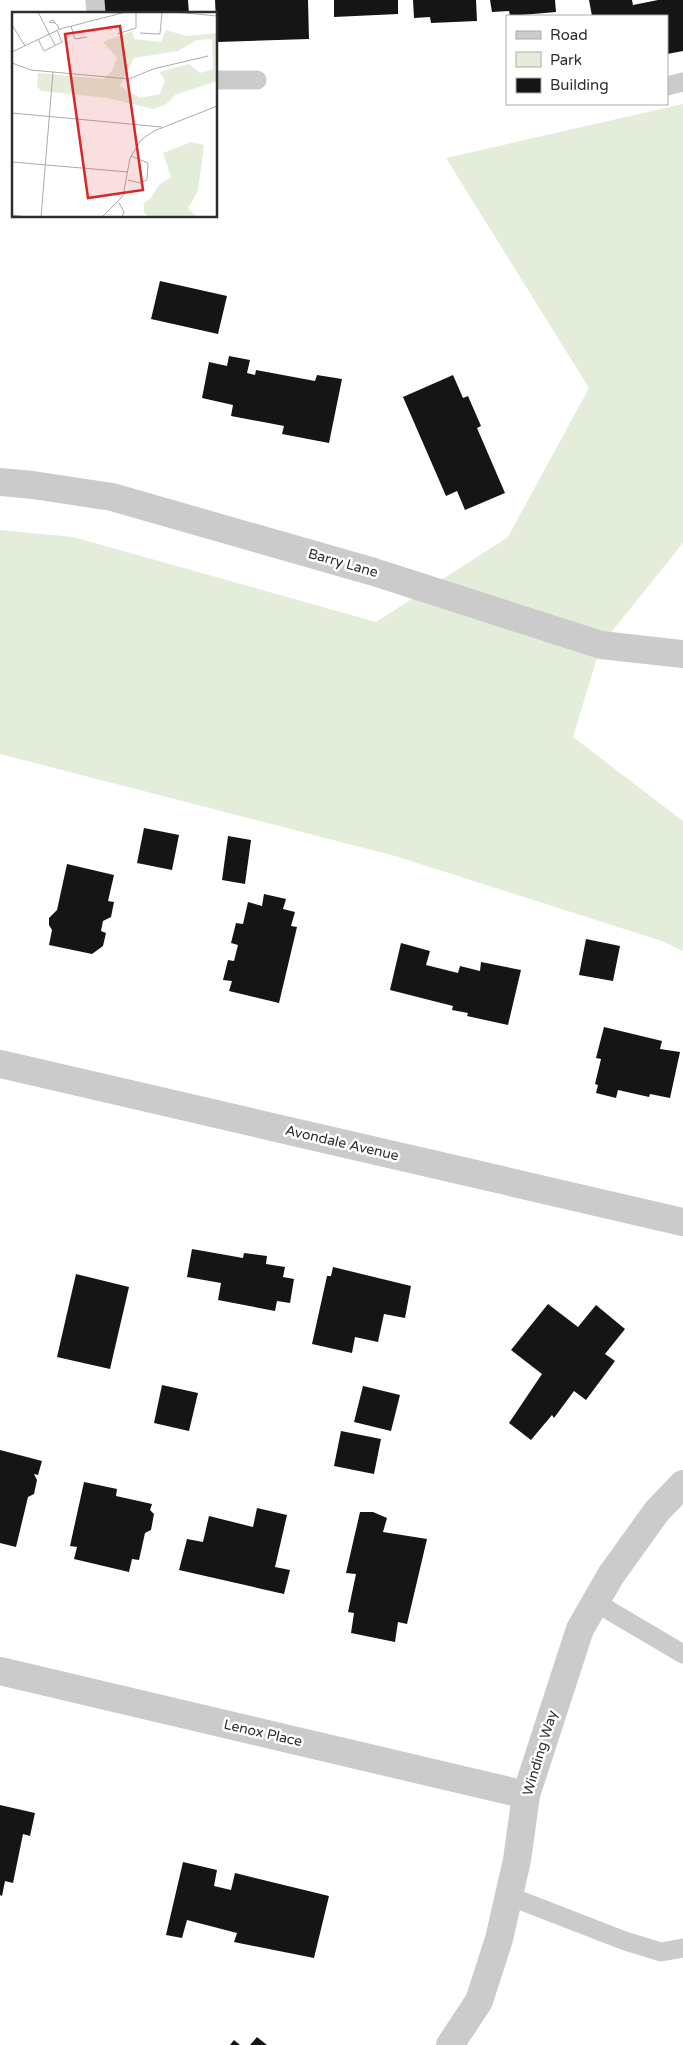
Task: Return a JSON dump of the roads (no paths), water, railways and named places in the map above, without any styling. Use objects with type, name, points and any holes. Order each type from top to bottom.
[{"type":"street","name":"Barry Lane","points":[[0,482],[112,497],[374,572],[601,645],[683,654]]},
{"type":"street","name":"Avondale Avenue","points":[[0,1064],[683,1222]]},
{"type":"street","name":"Winding Way","points":[[450,2045],[478,2001],[499,1939],[517,1860],[526,1795],[580,1629],[611,1575],[657,1511],[683,1484]]},
{"type":"street","name":"Lenox Place","points":[[0,1671],[526,1795]]},
{"type":"lane","points":[[218,80],[257,80]]},
{"type":"lane","points":[[668,86],[683,82]]},
{"type":"lane","points":[[595,1602],[683,1654]]},
{"type":"lane","points":[[509,1896],[625,1941],[661,1952],[683,1948]]}]
